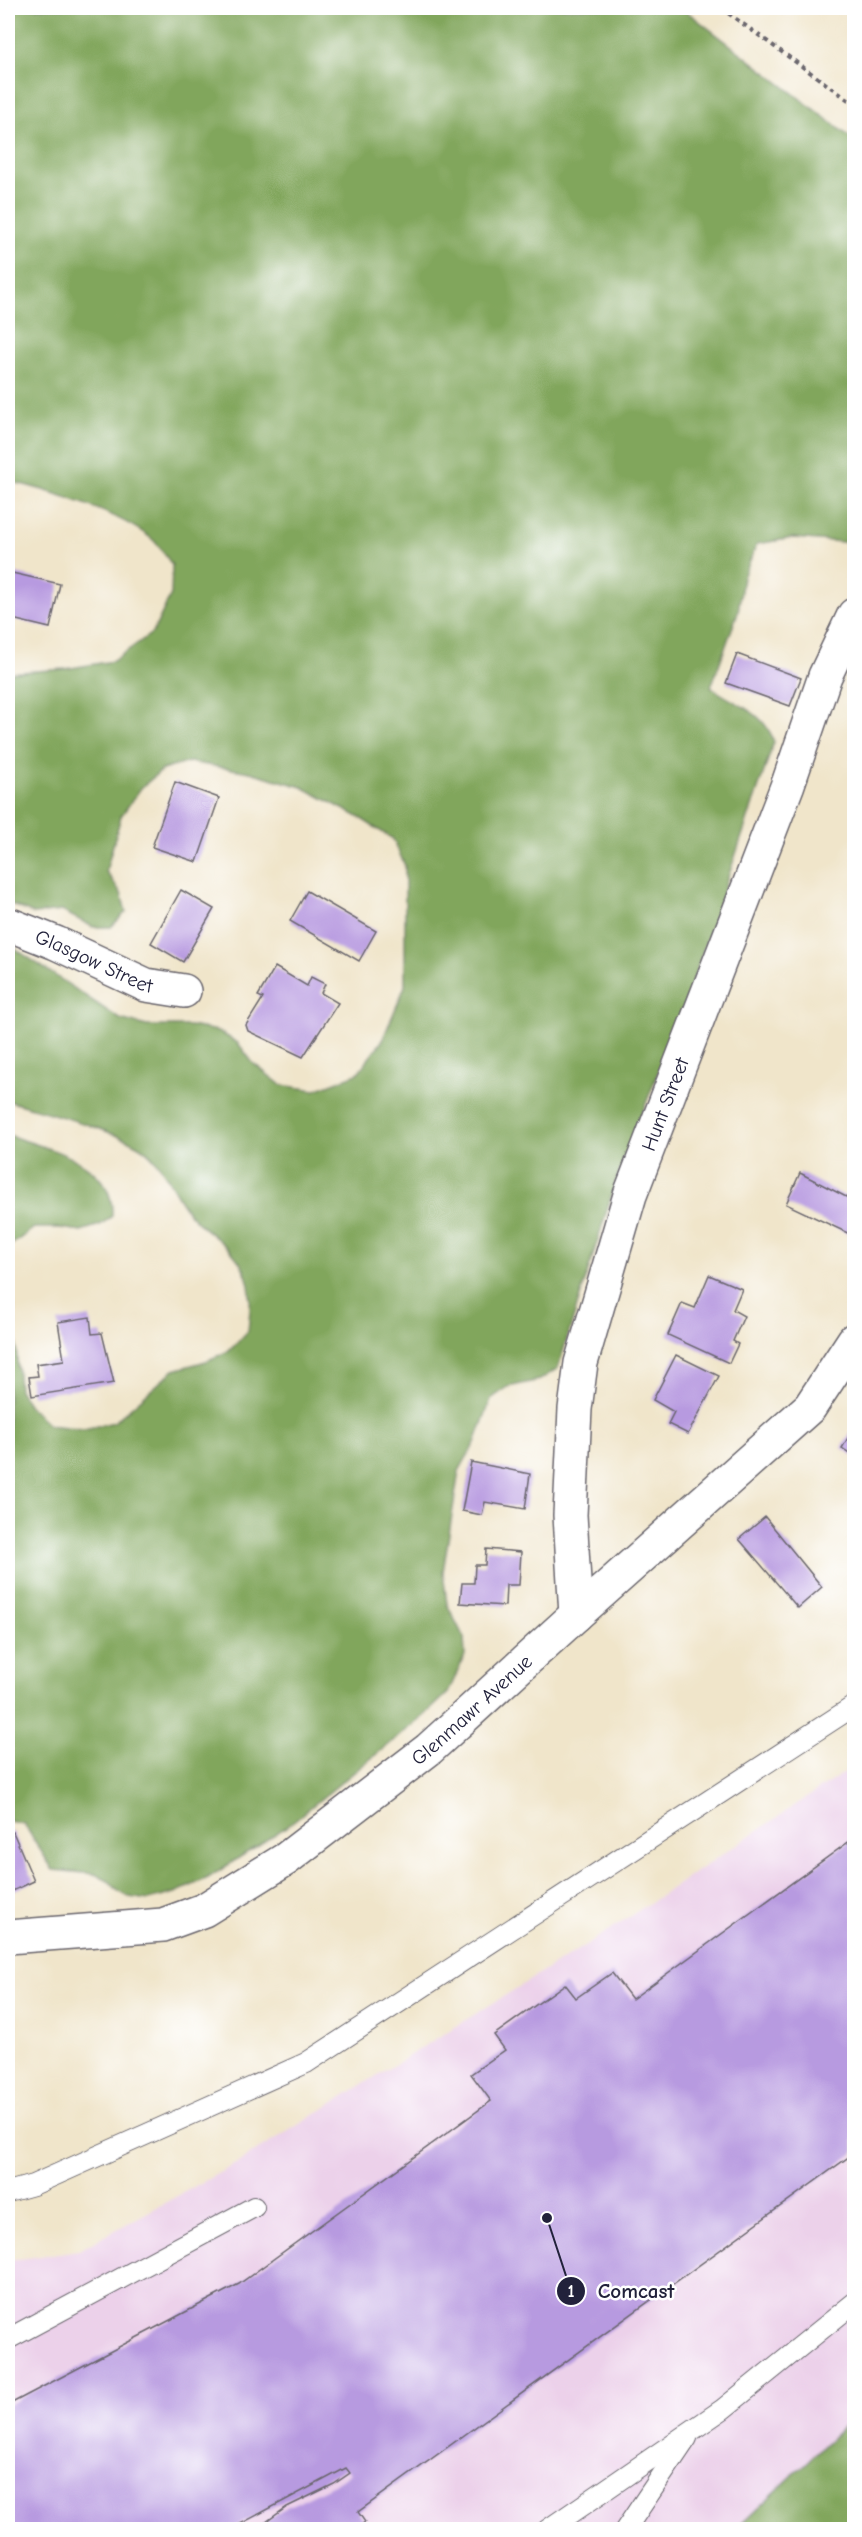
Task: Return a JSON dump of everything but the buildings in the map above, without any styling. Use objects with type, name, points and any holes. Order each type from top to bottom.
[{"type":"street","name":"Hunt Street","points":[[576,1615],[570,1515],[575,1409],[581,1363],[630,1195],[788,784],[825,676],[855,615]]},
{"type":"street","name":"Glasgow Street","points":[[8,924],[56,943],[146,985],[184,991]]},
{"type":"street","name":"Glenmawr Avenue","points":[[8,1937],[163,1925],[204,1910],[286,1859],[429,1749],[810,1407],[855,1340]]},
{"type":"lane","points":[[8,2192],[33,2185],[306,2063],[855,1706]]},
{"type":"lane","points":[[8,2339],[254,2207]]},
{"type":"lane","points":[[547,2529],[723,2409],[855,2303]]},
{"type":"lane","points":[[625,2529],[693,2429]]},
{"type":"path","points":[[721,8],[855,104]]},
{"type":"shaded area","points":[[854,1766],[854,2417],[736,2529],[8,2529],[8,2261],[79,2250],[239,2162],[605,1933]]},
{"type":"green space","points":[[8,8],[682,8],[854,140],[854,543],[793,538],[757,544],[743,577],[738,612],[711,687],[756,716],[769,731],[774,742],[687,998],[617,1178],[558,1368],[540,1380],[508,1387],[491,1399],[475,1443],[459,1471],[443,1572],[447,1604],[464,1638],[465,1655],[448,1693],[424,1716],[286,1827],[208,1878],[175,1893],[149,1900],[129,1897],[95,1874],[53,1870],[24,1824],[8,1821],[8,1135],[76,1160],[91,1170],[103,1183],[110,1198],[112,1216],[100,1225],[81,1231],[34,1228],[10,1246],[19,1390],[29,1406],[49,1425],[84,1429],[114,1422],[174,1370],[206,1361],[229,1351],[248,1331],[249,1286],[245,1272],[234,1255],[189,1213],[154,1158],[146,1151],[108,1132],[8,1101],[8,944],[120,1019],[147,1026],[190,1026],[218,1031],[238,1043],[253,1063],[281,1085],[315,1090],[357,1074],[382,1041],[405,986],[405,866],[393,839],[360,818],[302,787],[250,772],[189,762],[162,770],[141,788],[121,816],[106,871],[121,893],[126,912],[111,927],[93,927],[62,911],[34,914],[8,903],[8,673],[65,669],[113,661],[153,632],[171,594],[172,565],[152,539],[122,520],[63,496],[8,481]]},
{"type":"green space","points":[[854,2417],[854,2520],[845,2529],[736,2529]]},
{"type":"place","name":"Comcast","points":[[547,2218]]}]
